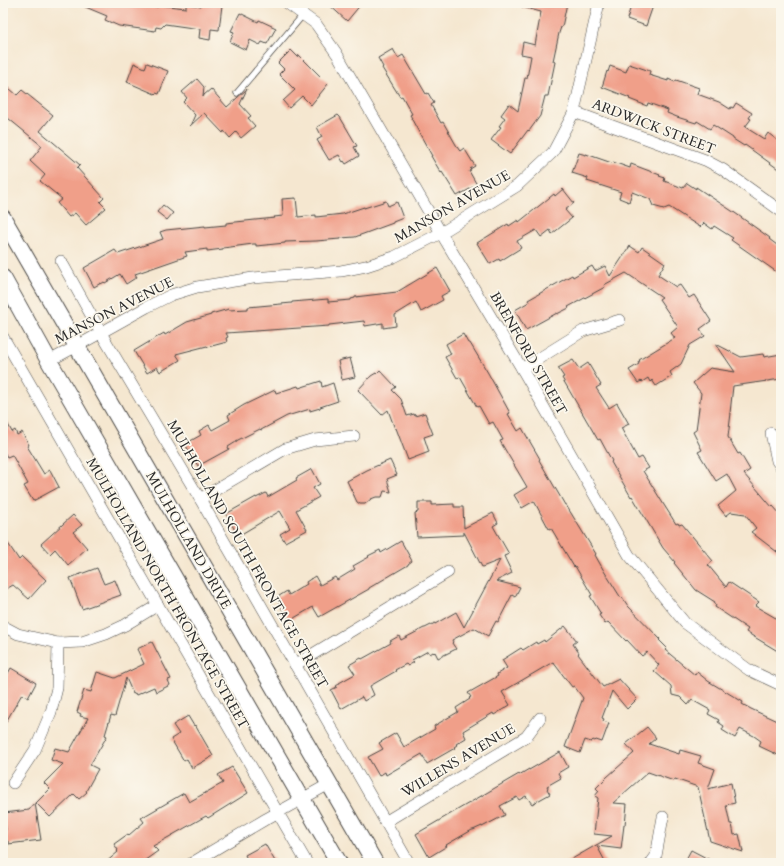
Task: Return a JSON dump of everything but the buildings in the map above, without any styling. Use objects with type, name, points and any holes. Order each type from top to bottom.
[{"type":"main road","name":"MULHOLLAND DRIVE","points":[[3,218],[375,863]]},
{"type":"main road","points":[[3,278],[49,361],[339,863]]},
{"type":"street","name":"BRENFORD STREET","points":[[287,3],[316,24],[337,54],[522,369],[629,555],[685,623],[749,670],[781,685]]},
{"type":"street","name":"MANSON AVENUE","points":[[49,361],[147,307],[171,295],[196,286],[253,278],[341,271],[366,266],[394,257],[441,233],[517,186],[553,152],[574,112],[599,3]]},
{"type":"street","name":"ARDWICK STREET","points":[[574,112],[706,160],[722,169],[781,211]]},
{"type":"street","name":"MULHOLLAND SOUTH FRONTAGE STREET","points":[[61,261],[101,333],[200,499],[409,863]]},
{"type":"street","points":[[522,369],[583,331],[620,320]]},
{"type":"street","name":"MULHOLLAND NORTH FRONTAGE STREET","points":[[3,337],[307,863]]},
{"type":"street","points":[[771,433],[777,461],[781,467]]},
{"type":"street","points":[[200,499],[285,449],[315,440],[354,436]]},
{"type":"street","points":[[295,665],[448,572]]},
{"type":"street","points":[[3,626],[18,634],[58,643],[82,642],[106,634],[125,625],[158,605]]},
{"type":"street","points":[[13,783],[35,750],[51,712],[57,688],[58,643]]},
{"type":"street","name":"WILLENS AVENUE","points":[[385,822],[526,737],[540,718]]},
{"type":"street","points":[[192,863],[329,784]]},
{"type":"street","points":[[650,863],[656,856],[663,817]]},
{"type":"lane","points":[[237,94],[303,15]]}]
